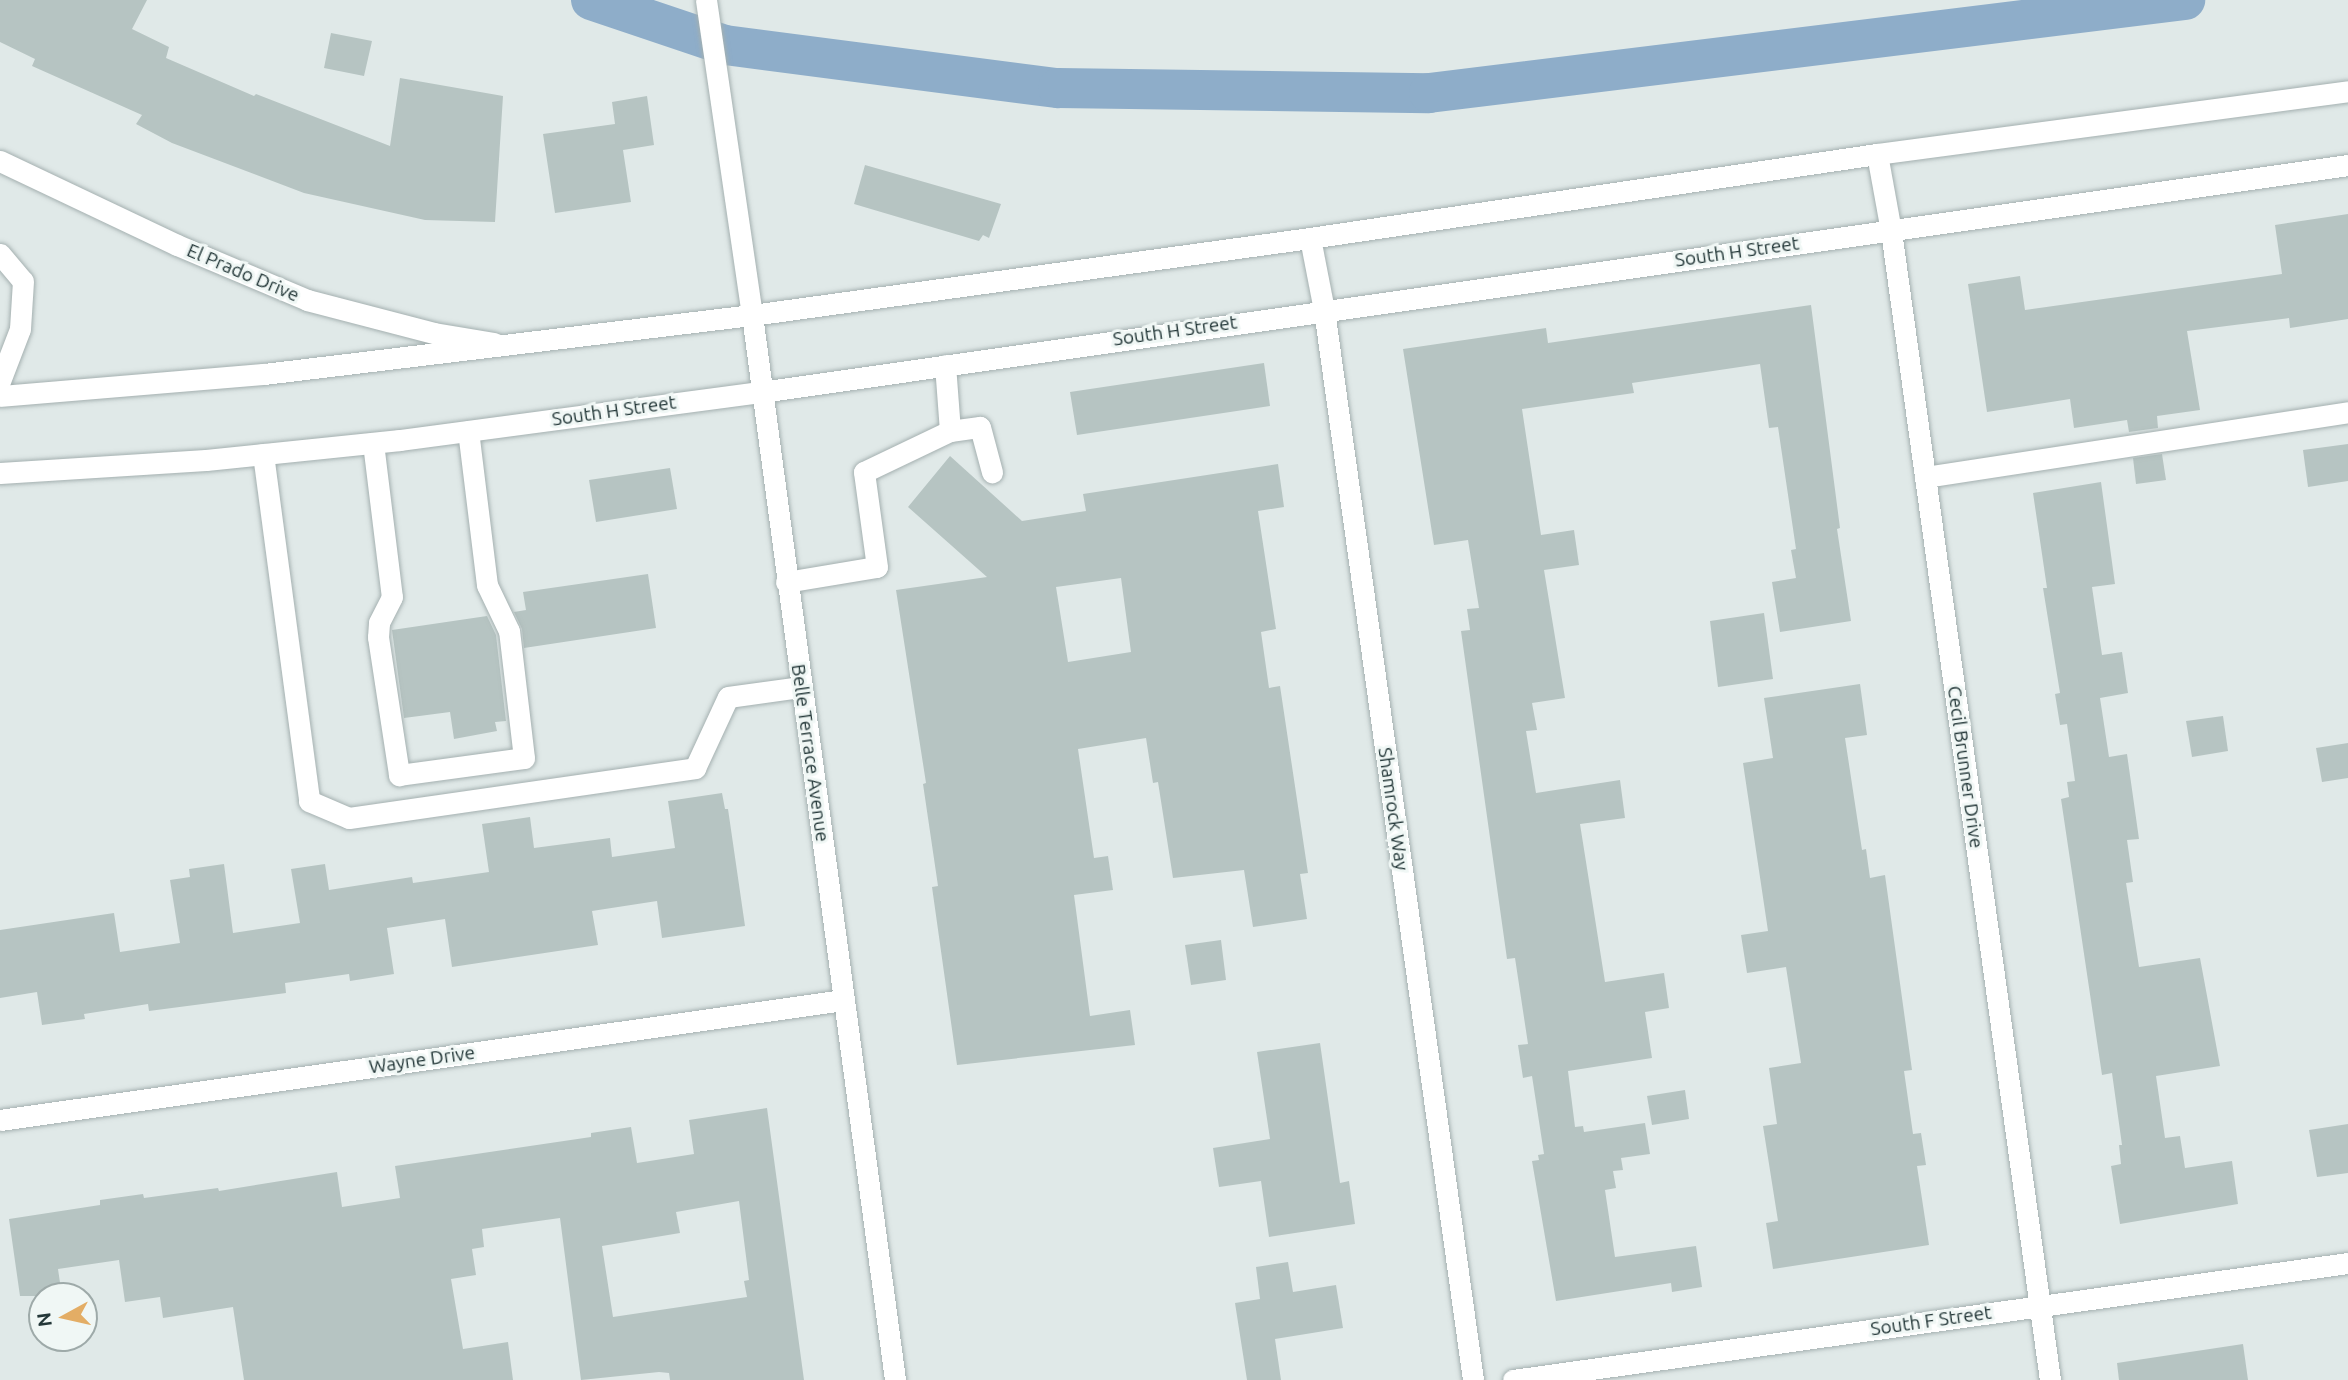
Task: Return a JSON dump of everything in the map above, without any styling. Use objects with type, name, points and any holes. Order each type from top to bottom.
[{"type":"street","name":"Belle Terrace Avenue","points":[[706,0],[752,315],[895,1380]]},
{"type":"street","points":[[0,396],[264,374],[752,315],[2348,91]]},
{"type":"street","name":"Cecil Brunner Drive","points":[[1877,155],[1891,231],[2050,1380]]},
{"type":"street","name":"El Prado Drive","points":[[0,161],[177,245],[307,300],[434,333],[499,344]]},
{"type":"street","name":"South H Street","points":[[0,473],[263,454],[468,431],[761,392],[2348,165]]},
{"type":"street","name":"Shamrock Way","points":[[1310,238],[1324,310],[1473,1380]]},
{"type":"street","points":[[0,254],[23,281],[20,329],[0,381]]},
{"type":"street","points":[[945,365],[950,431]]},
{"type":"street","points":[[1925,477],[2348,412]]},
{"type":"street","points":[[786,582],[877,567],[864,472],[950,431],[980,427],[992,472]]},
{"type":"street","points":[[373,443],[392,597],[379,623],[377,637],[399,775],[524,758],[509,631],[487,585],[468,431]]},
{"type":"street","points":[[263,454],[309,801],[329,810],[349,818],[695,768],[728,697],[801,687]]},
{"type":"street","name":"Wayne Drive","points":[[0,1120],[843,1000]]},
{"type":"street","name":"South F Street","points":[[1513,1380],[2348,1263]]},
{"type":"building","points":[[0,0],[147,0],[132,29],[169,47],[166,58],[254,96],[256,94],[390,146],[400,78],[503,96],[495,222],[425,220],[304,193],[172,143],[136,124],[142,115],[32,66],[35,59],[0,42]]},
{"type":"building","points":[[331,33],[372,41],[364,76],[324,68]]},
{"type":"building","points":[[647,96],[654,145],[623,150],[631,202],[555,213],[543,134],[615,124],[612,102]]},
{"type":"building","points":[[865,165],[1001,204],[989,238],[983,235],[979,241],[854,204]]},
{"type":"building","points":[[2348,214],[2348,319],[2290,328],[2289,318],[2187,331],[2200,410],[2157,416],[2158,428],[2129,432],[2127,420],[2074,428],[2070,399],[1987,412],[1968,284],[2020,276],[2025,310],[2282,274],[2275,225]]},
{"type":"building","points":[[1811,305],[1840,528],[1837,529],[1851,621],[1780,632],[1772,582],[1796,578],[1791,550],[1796,549],[1778,427],[1769,428],[1760,364],[1632,383],[1634,393],[1522,409],[1541,535],[1574,530],[1579,565],[1544,570],[1565,698],[1532,703],[1537,730],[1526,731],[1536,793],[1620,780],[1625,818],[1580,824],[1605,982],[1664,973],[1669,1008],[1645,1012],[1652,1058],[1568,1071],[1575,1127],[1583,1126],[1584,1132],[1645,1123],[1650,1154],[1621,1158],[1623,1170],[1613,1171],[1616,1188],[1605,1190],[1615,1257],[1696,1246],[1702,1287],[1672,1292],[1671,1283],[1556,1301],[1532,1161],[1539,1160],[1538,1155],[1544,1154],[1532,1076],[1523,1078],[1518,1045],[1528,1044],[1515,958],[1507,959],[1461,631],[1470,630],[1467,609],[1479,608],[1468,540],[1434,545],[1403,349],[1546,328],[1548,343]]},
{"type":"building","points":[[1264,363],[1270,406],[1077,435],[1070,392]]},
{"type":"building","points":[[2348,444],[2348,481],[2308,487],[2303,450]]},
{"type":"building","points":[[2162,454],[2166,480],[2136,484],[2133,458]]},
{"type":"building","points":[[950,456],[1022,521],[1086,511],[1083,494],[1278,464],[1284,507],[1258,511],[1276,629],[1261,632],[1269,688],[1280,686],[1308,873],[1300,874],[1307,919],[1253,927],[1244,870],[1173,878],[1158,782],[1153,783],[1146,738],[1078,749],[1094,858],[1108,856],[1113,890],[1074,895],[1090,1016],[1130,1010],[1135,1045],[957,1065],[932,887],[938,886],[923,784],[926,783],[896,590],[987,577],[908,507]],"holes":[[[1121,578],[1131,652],[1068,662],[1056,587]]]},
{"type":"building","points":[[670,468],[677,509],[596,522],[589,480]]},
{"type":"building","points":[[2101,482],[2115,584],[2092,587],[2102,655],[2122,652],[2128,693],[2100,698],[2109,757],[2127,754],[2139,839],[2127,840],[2133,882],[2126,883],[2139,967],[2200,958],[2220,1066],[2156,1076],[2165,1138],[2180,1136],[2185,1168],[2232,1161],[2238,1204],[2120,1224],[2111,1166],[2121,1164],[2119,1145],[2122,1145],[2112,1073],[2102,1075],[2061,799],[2069,797],[2067,782],[2075,781],[2067,724],[2060,725],[2055,694],[2060,693],[2043,588],[2047,588],[2033,493]]},
{"type":"building","points":[[648,574],[656,628],[524,648],[522,629],[514,612],[526,610],[523,592]]},
{"type":"building","points":[[1764,613],[1773,679],[1718,687],[1710,621]]},
{"type":"building","points":[[487,616],[496,635],[506,721],[495,722],[497,731],[454,739],[450,712],[404,718],[392,630]]},
{"type":"building","points":[[1860,684],[1867,735],[1845,738],[1862,850],[1866,849],[1870,878],[1885,875],[1912,1070],[1904,1071],[1913,1134],[1921,1133],[1926,1165],[1917,1166],[1929,1245],[1773,1269],[1766,1223],[1778,1221],[1763,1126],[1777,1124],[1769,1068],[1801,1063],[1786,967],[1747,973],[1741,935],[1768,931],[1743,763],[1773,758],[1764,698]]},
{"type":"building","points":[[2223,716],[2228,751],[2192,757],[2186,721]]},
{"type":"building","points":[[2348,743],[2348,778],[2322,782],[2316,748]]},
{"type":"building","points":[[722,793],[725,809],[728,809],[745,926],[662,938],[657,901],[592,911],[598,945],[452,967],[445,919],[387,928],[394,974],[350,981],[349,974],[285,983],[286,993],[149,1011],[148,1004],[84,1014],[85,1019],[42,1025],[37,992],[0,998],[0,930],[114,913],[120,952],[180,943],[170,880],[190,877],[189,869],[224,864],[233,933],[300,923],[291,869],[325,864],[329,890],[412,877],[413,883],[489,872],[482,824],[530,817],[534,848],[610,838],[612,857],[675,848],[668,801]]},
{"type":"building","points":[[1221,940],[1226,980],[1191,985],[1185,945]]},
{"type":"building","points":[[1320,1043],[1340,1183],[1349,1181],[1355,1224],[1269,1237],[1261,1181],[1219,1187],[1213,1148],[1270,1139],[1257,1052]]},
{"type":"building","points":[[1685,1090],[1689,1119],[1652,1125],[1647,1096]]},
{"type":"building","points":[[767,1108],[804,1380],[670,1380],[669,1373],[659,1372],[581,1380],[560,1218],[482,1229],[484,1247],[472,1249],[476,1275],[451,1279],[463,1349],[508,1342],[513,1380],[244,1380],[233,1307],[163,1318],[160,1297],[125,1302],[119,1260],[58,1269],[60,1282],[28,1282],[28,1296],[20,1296],[9,1219],[100,1205],[100,1200],[143,1194],[144,1198],[218,1188],[219,1191],[337,1172],[342,1207],[400,1198],[395,1166],[591,1137],[591,1133],[631,1127],[637,1163],[694,1154],[689,1120]],"holes":[[[739,1201],[749,1280],[744,1281],[747,1297],[613,1317],[602,1246],[680,1233],[676,1212]]]},
{"type":"building","points":[[2348,1124],[2348,1173],[2317,1177],[2309,1130]]},
{"type":"building","points":[[1288,1262],[1293,1292],[1336,1285],[1343,1328],[1275,1339],[1281,1380],[1247,1380],[1235,1303],[1260,1299],[1256,1267]]},
{"type":"building","points":[[2243,1344],[2248,1380],[2119,1380],[2117,1363]]},
{"type":"waterway","points":[[591,0],[725,45],[1058,88],[1429,93],[2185,0]]}]
